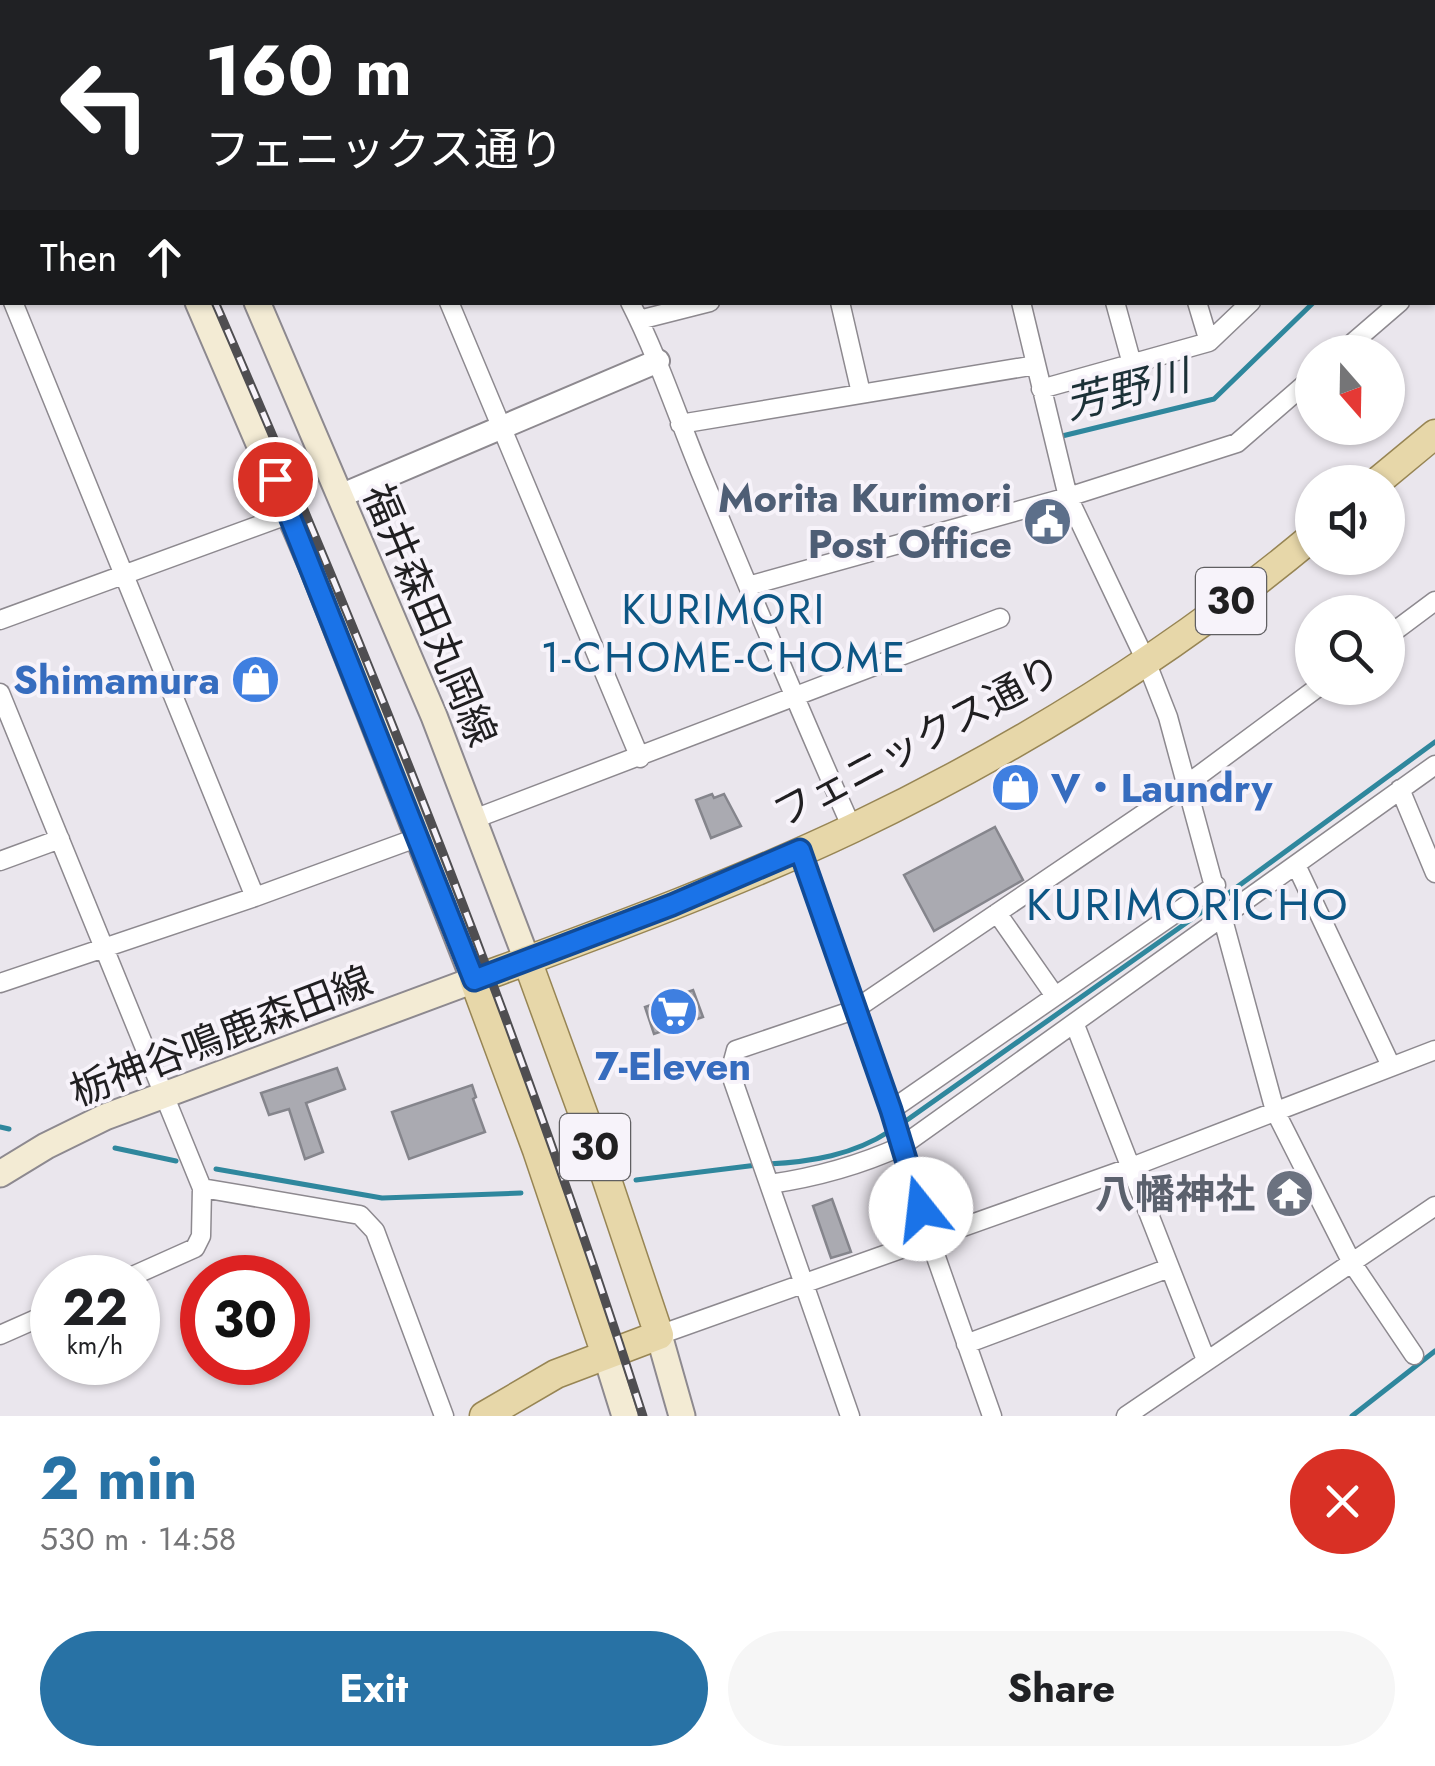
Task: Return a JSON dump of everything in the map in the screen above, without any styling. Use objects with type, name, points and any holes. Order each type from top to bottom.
[{"type":"main road","points":[[199,305],[290,514],[474,980]]},
{"type":"main road","name":"福井森田丸岡線","points":[[258,305],[474,819],[527,960]]},
{"type":"main road","points":[[1398,465],[1435,434]]},
{"type":"main road","name":"フェニックス通り","points":[[527,960],[672,905],[852,828],[1033,731],[1146,661],[1295,551]]},
{"type":"main road","name":"30","points":[[606,1354],[474,980],[527,960],[659,1335]]},
{"type":"main road","name":"栃神谷鳴鹿森田線","points":[[0,1174],[105,1117],[474,980]]},
{"type":"main road","points":[[484,1416],[546,1379],[659,1335],[682,1416]]},
{"type":"main road","points":[[606,1354],[626,1416]]},
{"type":"street","points":[[14,305],[256,897]]},
{"type":"street","points":[[449,305],[640,758]]},
{"type":"street","points":[[632,305],[658,361],[680,424],[793,697],[852,828]]},
{"type":"street","points":[[639,320],[698,305]]},
{"type":"street","points":[[841,305],[861,394]]},
{"type":"street","points":[[1021,305],[1068,496],[1146,661],[1168,717],[1275,1112],[1352,1263],[1414,1356]]},
{"type":"street","points":[[1116,305],[1132,364]]},
{"type":"street","points":[[1198,305],[1209,342]]},
{"type":"street","points":[[1042,388],[1209,342],[1248,305]]},
{"type":"street","points":[[1362,335],[1397,305]]},
{"type":"street","points":[[340,496],[658,361]]},
{"type":"street","points":[[680,424],[1036,365]]},
{"type":"street","points":[[748,586],[1237,444],[1295,393]]},
{"type":"street","points":[[0,620],[290,514]]},
{"type":"street","points":[[1405,623],[1435,601]]},
{"type":"street","points":[[474,819],[1000,618]]},
{"type":"street","points":[[0,693],[7,728],[60,840],[202,1188],[201,1236],[194,1248],[160,1263]]},
{"type":"street","points":[[850,1416],[730,1072],[736,1050],[854,1010],[1186,785],[1295,704]]},
{"type":"street","points":[[770,1184],[864,1164],[902,1146],[1435,765]]},
{"type":"street","points":[[1400,790],[1435,873]]},
{"type":"street","points":[[0,983],[256,897],[419,837]]},
{"type":"street","points":[[0,861],[60,840]]},
{"type":"street","points":[[800,850],[992,1416]]},
{"type":"street","points":[[1296,865],[1390,1066]]},
{"type":"street","points":[[891,1110],[1216,886]]},
{"type":"street","points":[[997,913],[1055,996]]},
{"type":"street","points":[[1075,1025],[1206,1360]]},
{"type":"street","points":[[659,1335],[1130,1168],[1435,1050]]},
{"type":"street","points":[[202,1188],[360,1215],[375,1231],[444,1416]]},
{"type":"street","points":[[1126,1416],[1435,1206]]},
{"type":"street","points":[[966,1344],[1169,1268]]},
{"type":"street","points":[[0,1335],[30,1322]]},
{"type":"building","points":[[712,794],[714,798],[724,794],[741,826],[711,838],[696,800]]},
{"type":"building","points":[[995,827],[1023,880],[934,931],[904,875]]},
{"type":"building","points":[[693,990],[703,1017],[654,1034],[645,1007]]},
{"type":"building","points":[[337,1068],[345,1089],[306,1103],[323,1152],[305,1159],[289,1109],[269,1115],[261,1093]]},
{"type":"building","points":[[472,1085],[485,1132],[409,1159],[392,1112]]},
{"type":"building","points":[[832,1199],[851,1252],[831,1258],[813,1206]]},
{"type":"waterway","name":"芳野川","points":[[1058,437],[1214,399],[1311,305]]},
{"type":"waterway","points":[[1222,898],[1435,742]]},
{"type":"waterway","points":[[900,1125],[1213,904]]},
{"type":"waterway","points":[[0,1127],[9,1129]]},
{"type":"waterway","points":[[768,1164],[831,1156],[890,1131]]},
{"type":"waterway","points":[[115,1148],[176,1161]]},
{"type":"waterway","points":[[636,1180],[757,1165]]},
{"type":"waterway","points":[[216,1169],[382,1198],[521,1193]]},
{"type":"waterway","points":[[1352,1416],[1435,1351]]},
{"type":"railway","points":[[216,305],[389,715],[443,854],[547,1133],[643,1416]]},
{"type":"place","name":"Morita Kurimori Post Office","points":[[1047,521]]},
{"type":"place","name":"Shimamura","points":[[255,680]]},
{"type":"place","name":"V・Laundry","points":[[1016,788]]},
{"type":"place","name":"7-Eleven","points":[[673,1011]]},
{"type":"place","name":"八幡神社","points":[[1290,1194]]},
{"type":"district","name":"KURIMORI 1-CHOME-CHOME","points":[[724,633]]},
{"type":"district","name":"KURIMORICHO","points":[[1188,904]]},
{"type":"route","points":[[275,479],[314,569],[474,980],[672,905],[800,850],[891,1110],[921,1209]]}]
